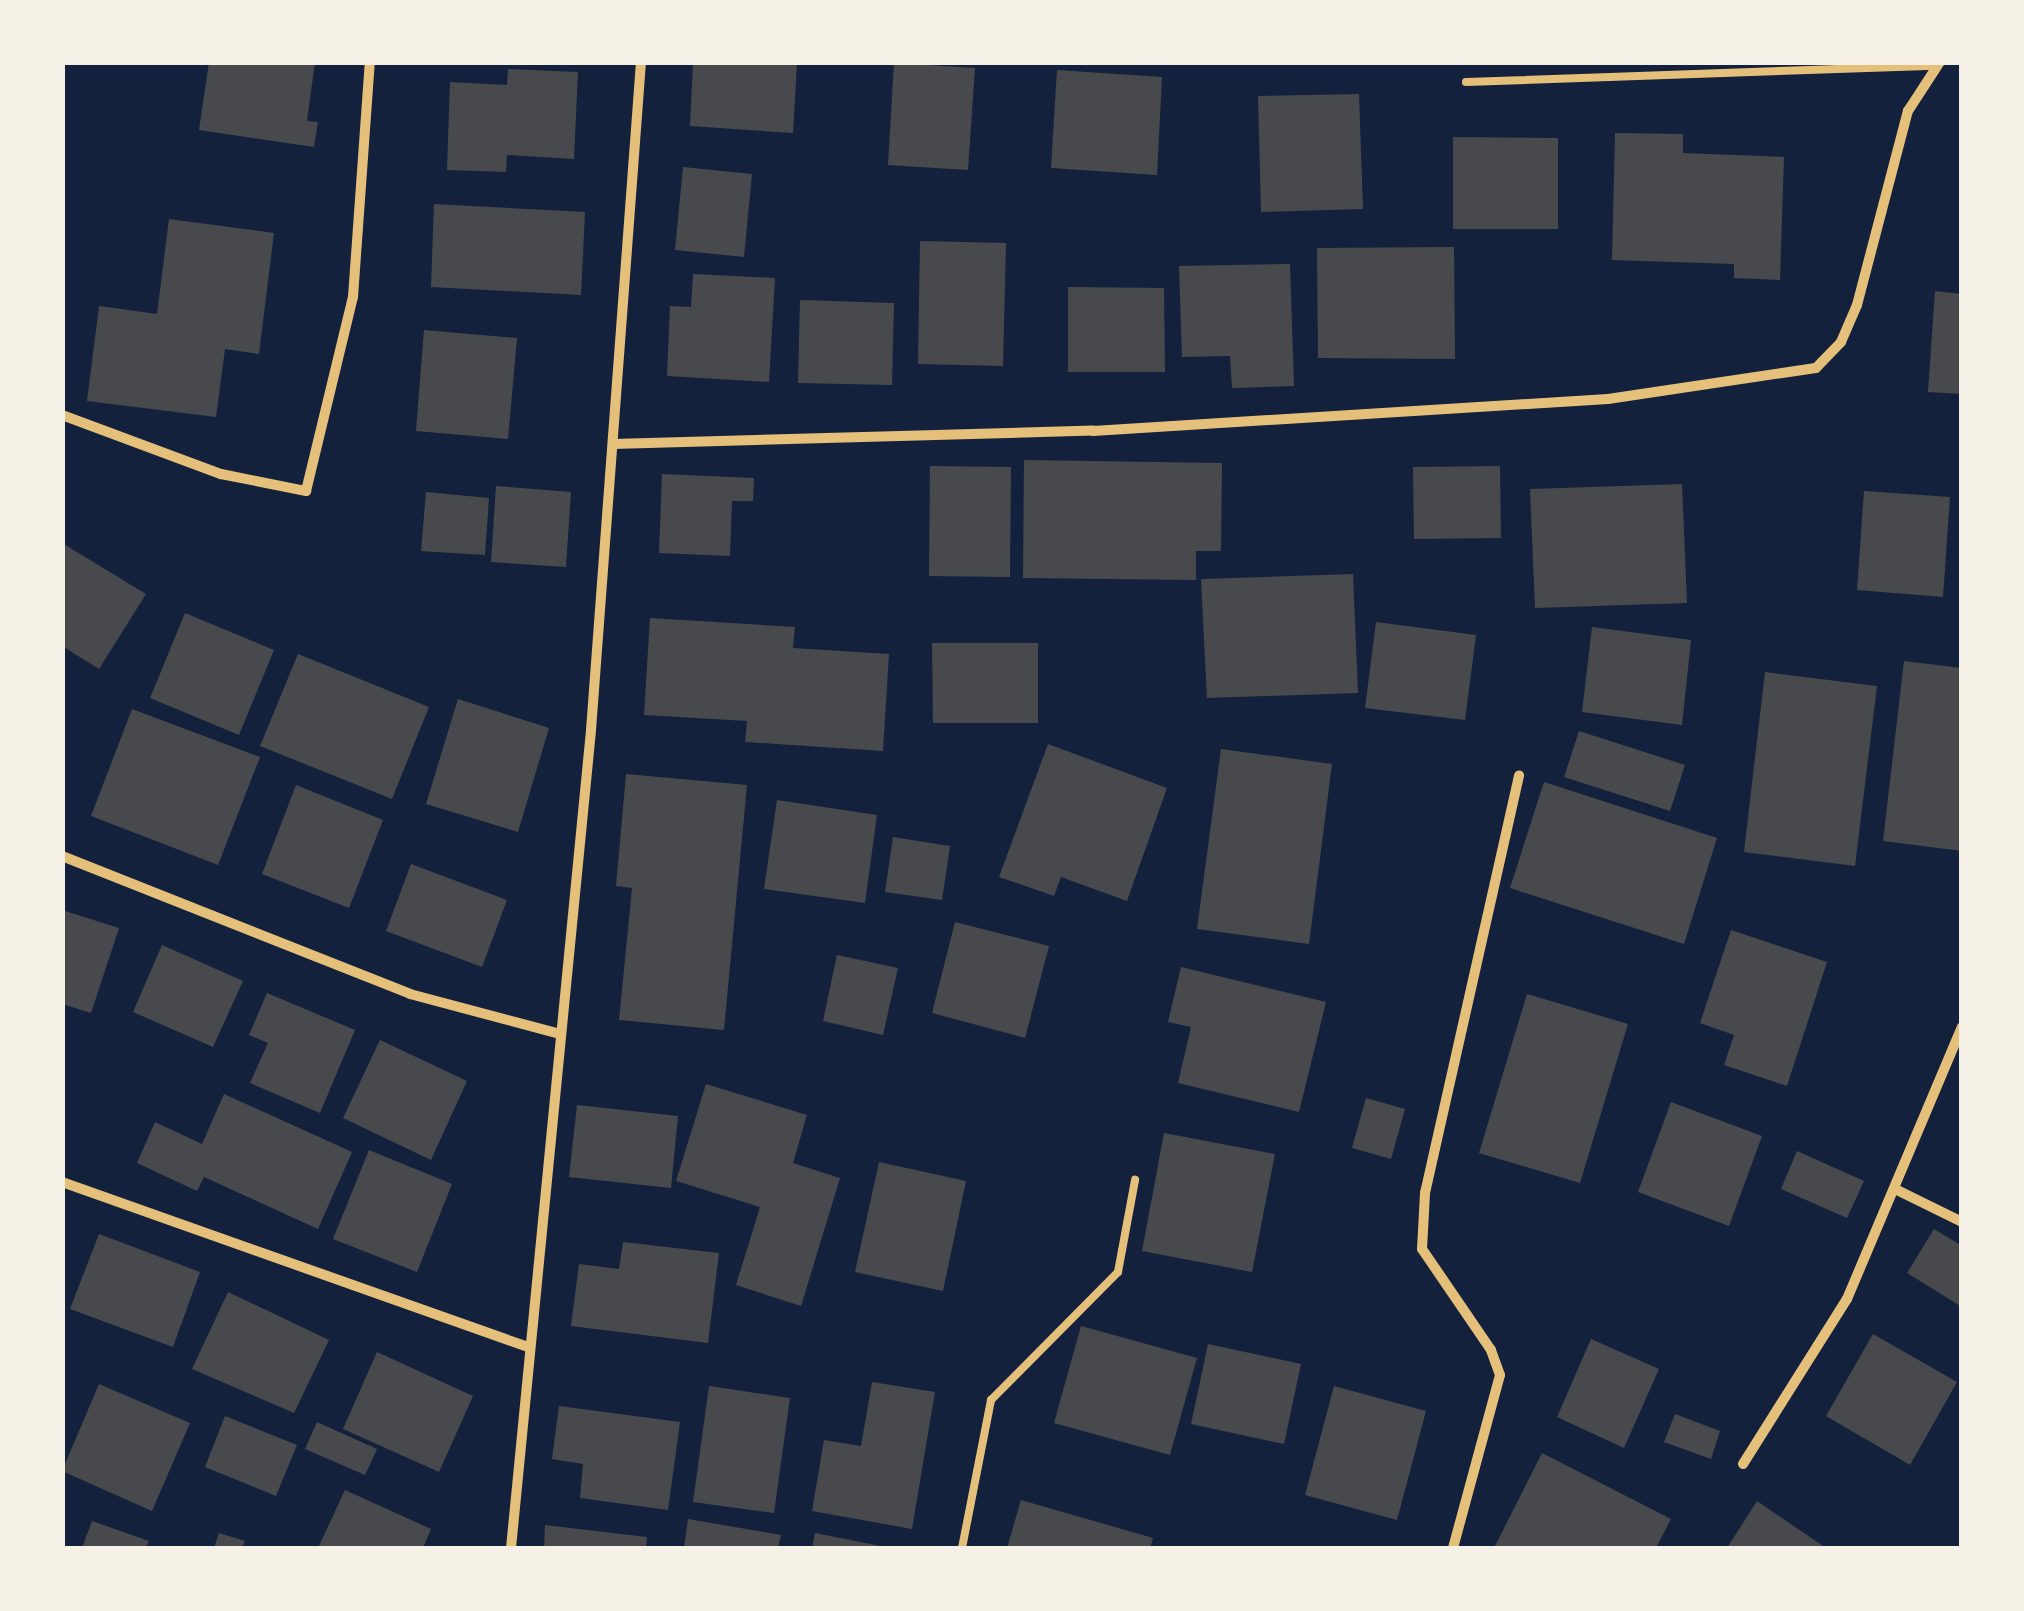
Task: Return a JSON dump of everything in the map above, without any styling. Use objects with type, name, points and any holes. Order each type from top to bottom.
[{"type":"street","points":[[62,416],[222,474],[306,492],[353,297],[370,62]]},
{"type":"street","points":[[511,1548],[613,444],[642,62]]},
{"type":"street","points":[[613,444],[1093,430],[1608,399],[1816,368],[1841,342],[1857,305],[1908,111],[1938,64]]},
{"type":"street","points":[[1453,1548],[1500,1375],[1491,1350],[1422,1249],[1425,1193],[1519,775]]},
{"type":"street","points":[[62,856],[410,994],[558,1033]]},
{"type":"street","points":[[1743,1464],[1848,1299],[1962,1028]]},
{"type":"street","points":[[62,1182],[527,1347]]},
{"type":"street","points":[[1897,1190],[1962,1222]]},
{"type":"lane","points":[[1466,82],[1938,64]]},
{"type":"lane","points":[[962,1548],[991,1400],[1118,1272],[1135,1180]]},
{"type":"building","points":[[209,62],[315,62],[307,121],[318,122],[314,147],[199,130]]},
{"type":"building","points":[[693,62],[797,62],[793,133],[690,126]]},
{"type":"building","points":[[894,63],[975,68],[968,170],[888,165]]},
{"type":"building","points":[[508,69],[578,72],[574,159],[507,155],[506,172],[447,170],[450,82],[507,85]]},
{"type":"building","points":[[1057,70],[1162,77],[1157,175],[1051,168]]},
{"type":"building","points":[[1359,94],[1363,209],[1261,212],[1258,96]]},
{"type":"building","points":[[1615,133],[1683,134],[1683,153],[1784,157],[1780,280],[1734,278],[1734,264],[1612,260]]},
{"type":"building","points":[[1453,137],[1558,138],[1558,229],[1453,229]]},
{"type":"building","points":[[683,167],[752,174],[744,257],[675,250]]},
{"type":"building","points":[[434,204],[585,212],[581,295],[431,287]]},
{"type":"building","points":[[169,219],[274,233],[259,354],[225,349],[216,417],[87,401],[99,306],[157,314]]},
{"type":"building","points":[[920,241],[1006,243],[1003,366],[918,364]]},
{"type":"building","points":[[1454,247],[1455,359],[1318,358],[1317,248]]},
{"type":"building","points":[[1290,264],[1294,386],[1232,388],[1230,356],[1182,357],[1179,266]]},
{"type":"building","points":[[693,274],[775,278],[769,382],[667,376],[670,306],[691,307]]},
{"type":"building","points":[[1068,287],[1164,288],[1165,372],[1068,372]]},
{"type":"building","points":[[1935,291],[1962,294],[1962,394],[1928,392]]},
{"type":"building","points":[[800,300],[894,303],[892,385],[798,383]]},
{"type":"building","points":[[424,330],[517,338],[508,439],[416,431]]},
{"type":"building","points":[[1024,460],[1222,463],[1221,551],[1196,551],[1196,580],[1023,578]]},
{"type":"building","points":[[930,466],[1011,467],[1010,577],[929,576]]},
{"type":"building","points":[[1500,466],[1501,538],[1414,539],[1413,467]]},
{"type":"building","points":[[662,474],[754,478],[753,501],[732,501],[730,556],[659,553]]},
{"type":"building","points":[[1682,484],[1687,603],[1535,608],[1530,489]]},
{"type":"building","points":[[496,486],[571,492],[566,567],[491,562]]},
{"type":"building","points":[[1864,491],[1950,497],[1943,597],[1857,590]]},
{"type":"building","points":[[426,492],[489,498],[485,555],[421,551]]},
{"type":"building","points":[[62,543],[146,594],[99,669],[62,646]]},
{"type":"building","points":[[1353,574],[1358,693],[1207,698],[1201,579]]},
{"type":"building","points":[[185,613],[274,650],[239,735],[150,698]]},
{"type":"building","points":[[650,618],[795,627],[793,648],[889,654],[883,751],[745,742],[747,721],[644,715]]},
{"type":"building","points":[[1376,622],[1476,635],[1465,720],[1365,708]]},
{"type":"building","points":[[1592,627],[1691,640],[1682,725],[1582,712]]},
{"type":"building","points":[[932,643],[1038,643],[1038,723],[933,723]]},
{"type":"building","points":[[298,654],[429,707],[392,799],[260,746]]},
{"type":"building","points":[[1904,661],[1962,668],[1962,851],[1883,841]]},
{"type":"building","points":[[1765,672],[1877,686],[1855,866],[1744,852]]},
{"type":"building","points":[[458,699],[549,728],[518,832],[426,804]]},
{"type":"building","points":[[132,709],[260,757],[218,865],[91,816]]},
{"type":"building","points":[[1579,731],[1685,765],[1670,811],[1564,777]]},
{"type":"building","points":[[1048,744],[1167,788],[1127,901],[1061,877],[1054,896],[999,877]]},
{"type":"building","points":[[1221,749],[1332,764],[1309,944],[1197,929]]},
{"type":"building","points":[[626,774],[747,785],[724,1030],[619,1020],[632,888],[616,886]]},
{"type":"building","points":[[1544,782],[1717,838],[1684,944],[1510,888]]},
{"type":"building","points":[[296,785],[383,820],[349,908],[262,874]]},
{"type":"building","points":[[777,800],[877,815],[865,903],[764,889]]},
{"type":"building","points":[[893,837],[950,846],[942,900],[885,892]]},
{"type":"building","points":[[411,864],[507,900],[482,967],[386,931]]},
{"type":"building","points":[[62,910],[119,928],[91,1013],[62,1004]]},
{"type":"building","points":[[955,922],[1049,946],[1025,1038],[932,1013]]},
{"type":"building","points":[[1731,930],[1827,962],[1787,1086],[1724,1065],[1734,1035],[1700,1023]]},
{"type":"building","points":[[162,945],[243,981],[213,1047],[133,1012]]},
{"type":"building","points":[[837,955],[898,968],[883,1035],[823,1021]]},
{"type":"building","points":[[1181,967],[1326,1002],[1299,1112],[1178,1083],[1191,1027],[1168,1022]]},
{"type":"building","points":[[267,993],[355,1030],[320,1113],[250,1083],[268,1043],[249,1035]]},
{"type":"building","points":[[1527,994],[1628,1024],[1580,1183],[1479,1153]]},
{"type":"building","points":[[380,1040],[467,1081],[431,1160],[343,1118]]},
{"type":"building","points":[[706,1084],[807,1115],[793,1163],[840,1178],[801,1306],[736,1285],[760,1207],[676,1181]]},
{"type":"building","points":[[224,1094],[352,1152],[318,1229],[204,1177],[197,1191],[137,1163],[155,1122],[202,1144]]},
{"type":"building","points":[[1366,1098],[1405,1109],[1391,1159],[1352,1148]]},
{"type":"building","points":[[1671,1102],[1762,1136],[1729,1226],[1638,1192]]},
{"type":"building","points":[[577,1105],[678,1116],[671,1188],[569,1177]]},
{"type":"building","points":[[1164,1133],[1275,1154],[1252,1272],[1142,1251]]},
{"type":"building","points":[[369,1150],[452,1184],[417,1272],[333,1239]]},
{"type":"building","points":[[1797,1151],[1864,1181],[1847,1218],[1781,1189]]},
{"type":"building","points":[[879,1162],[966,1181],[943,1291],[855,1272]]},
{"type":"building","points":[[1934,1229],[1962,1246],[1962,1307],[1907,1273]]},
{"type":"building","points":[[99,1234],[200,1272],[173,1347],[70,1309]]},
{"type":"building","points":[[623,1242],[719,1253],[708,1343],[571,1326],[579,1264],[619,1269]]},
{"type":"building","points":[[228,1292],[329,1340],[294,1413],[192,1369]]},
{"type":"building","points":[[1081,1326],[1197,1358],[1170,1455],[1054,1423]]},
{"type":"building","points":[[1873,1334],[1957,1382],[1910,1465],[1826,1416]]},
{"type":"building","points":[[1591,1339],[1659,1369],[1624,1448],[1557,1417]]},
{"type":"building","points":[[1208,1344],[1301,1364],[1284,1444],[1191,1424]]},
{"type":"building","points":[[377,1352],[473,1396],[439,1472],[343,1429]]},
{"type":"building","points":[[872,1382],[935,1392],[912,1529],[812,1511],[824,1440],[861,1446]]},
{"type":"building","points":[[99,1384],[190,1423],[152,1511],[62,1471]]},
{"type":"building","points":[[709,1386],[790,1398],[774,1513],[693,1502]]},
{"type":"building","points":[[1334,1386],[1426,1411],[1397,1520],[1305,1495]]},
{"type":"building","points":[[559,1406],[680,1422],[668,1510],[580,1498],[583,1464],[552,1459]]},
{"type":"building","points":[[1675,1414],[1720,1431],[1711,1459],[1664,1442]]},
{"type":"building","points":[[225,1416],[297,1445],[276,1496],[205,1467]]},
{"type":"building","points":[[317,1422],[377,1449],[365,1475],[305,1449]]},
{"type":"building","points":[[1542,1453],[1671,1519],[1656,1548],[1494,1548]]},
{"type":"building","points":[[345,1490],[431,1529],[423,1548],[318,1548]]},
{"type":"building","points":[[1021,1500],[1153,1538],[1150,1548],[1007,1548]]},
{"type":"building","points":[[1757,1501],[1826,1548],[1727,1548]]},
{"type":"building","points":[[688,1519],[781,1535],[778,1548],[684,1548]]},
{"type":"building","points":[[92,1521],[149,1541],[146,1548],[82,1548]]},
{"type":"building","points":[[545,1525],[647,1537],[646,1548],[544,1548]]},
{"type":"building","points":[[219,1533],[245,1541],[242,1548],[214,1548]]},
{"type":"building","points":[[815,1533],[886,1547],[886,1548],[812,1548]]}]
